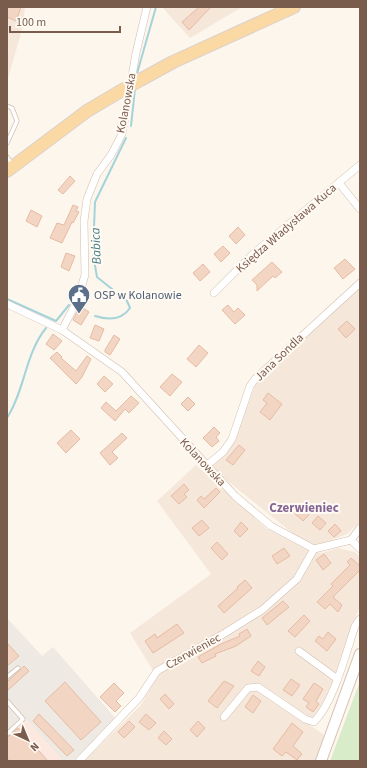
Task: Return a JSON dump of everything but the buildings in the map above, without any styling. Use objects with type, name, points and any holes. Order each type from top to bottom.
[{"type":"main road","points":[[9,164],[88,111],[142,79],[180,59],[294,7]]},
{"type":"main road","points":[[321,761],[360,654]]},
{"type":"street","name":"Kolanowska","points":[[62,330],[77,301],[85,275],[84,221],[87,199],[97,174],[111,155],[122,134],[136,53],[147,7]]},
{"type":"street","name":"Księdza Władysława Kuca","points":[[214,293],[253,254],[360,165]]},
{"type":"street","points":[[339,183],[360,209]]},
{"type":"street","name":"Jana Sondla","points":[[206,466],[223,452],[232,439],[250,386],[255,379],[360,283]]},
{"type":"street","name":"Kolanowska","points":[[7,304],[62,330],[122,372],[206,466],[235,496],[271,526],[314,549]]},
{"type":"street","points":[[314,549],[351,540],[360,528]]},
{"type":"street","points":[[351,540],[360,550]]},
{"type":"street","name":"Czerwieniec","points":[[79,761],[139,698],[157,671],[225,633],[262,610],[297,579],[314,549]]},
{"type":"street","points":[[224,717],[248,688],[258,687],[305,719],[314,722],[321,715],[326,705],[360,619]]},
{"type":"street","points":[[299,651],[336,678]]},
{"type":"lane","points":[[7,106],[12,108],[17,120],[7,143]]},
{"type":"lane","points":[[7,677],[18,668]]},
{"type":"lane","points":[[7,701],[23,719],[7,734]]},
{"type":"shaded area","points":[[7,7],[25,7],[23,26],[7,82]]},
{"type":"shaded area","points":[[162,7],[242,7],[190,38]]},
{"type":"shaded area","points":[[360,288],[360,522],[347,534],[317,546],[295,535],[220,475],[213,465],[236,437],[255,386],[266,372]]},
{"type":"shaded area","points":[[196,465],[267,529],[309,551],[322,553],[338,548],[355,552],[360,557],[360,606],[326,699],[310,725],[324,735],[315,761],[84,761],[141,705],[157,677],[130,633],[211,574],[157,501]]},
{"type":"shaded area","points":[[7,618],[42,656],[53,647],[116,719],[73,761],[63,761],[26,719],[7,737]]},
{"type":"shaded area","points":[[26,719],[63,761],[7,761],[7,737]]},
{"type":"green space","points":[[360,681],[360,761],[330,761]]},
{"type":"waterway","name":"Babica","points":[[136,77],[156,7]]},
{"type":"waterway","name":"Babica","points":[[131,126],[135,89]]},
{"type":"waterway","name":"Babica","points":[[95,316],[105,318],[119,317],[130,308],[127,301],[97,277],[93,254],[95,202],[126,138]]},
{"type":"waterway","points":[[7,299],[56,321],[69,305]]},
{"type":"waterway","name":"Babica","points":[[7,418],[18,396],[34,349],[46,328]]},
{"type":"place","name":"OSP w Kolanowie","points":[[79,314]]},
{"type":"district","name":"Czerwieniec","points":[[304,507]]}]
